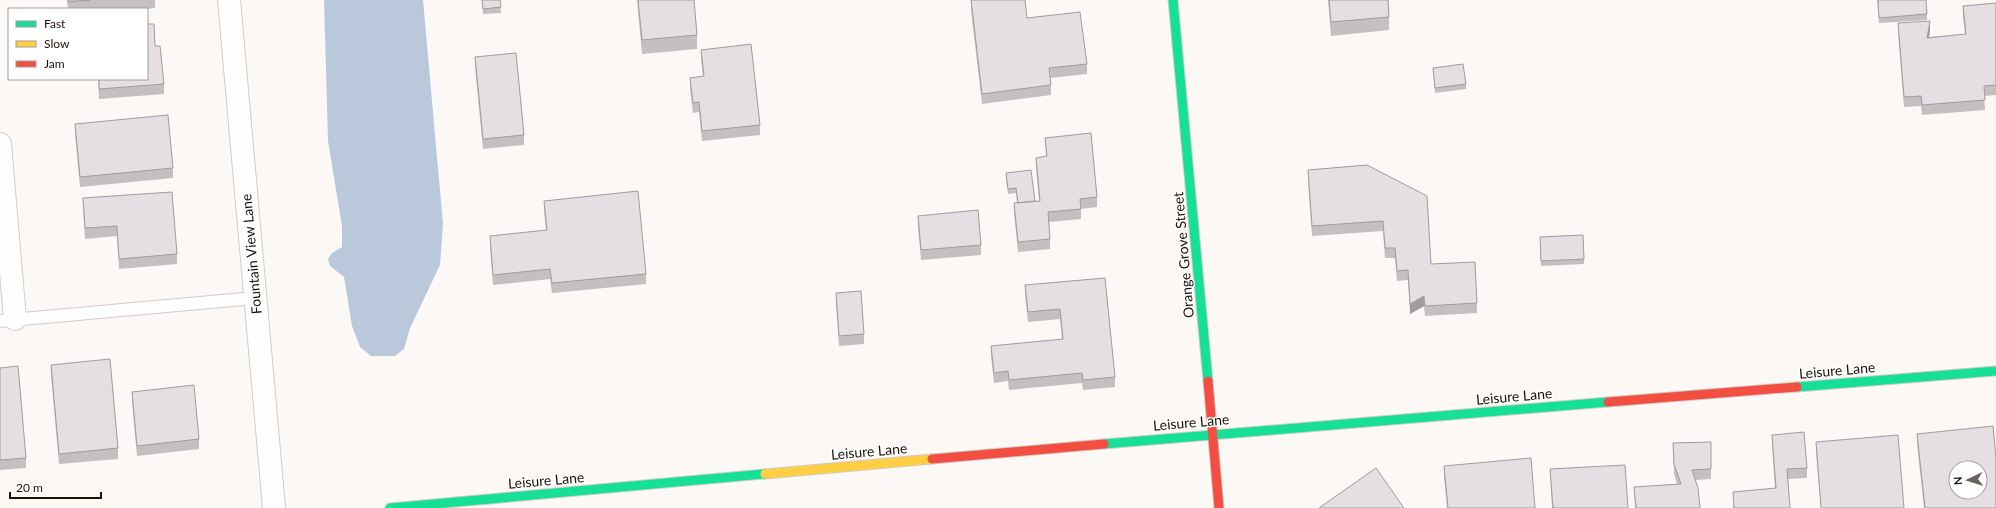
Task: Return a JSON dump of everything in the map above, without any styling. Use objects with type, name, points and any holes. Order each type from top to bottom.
[{"type":"street","name":"Fountain View Lane","points":[[229,0],[274,508]]},
{"type":"street","name":"Orange Grove Street","points":[[1173,0],[1219,508]]},
{"type":"street","points":[[0,144],[8,320]]},
{"type":"street","name":"Leisure Lane","points":[[390,508],[1213,434],[1996,371]]},
{"type":"lane","points":[[8,320],[255,298]]},
{"type":"water","points":[[324,0],[423,0],[443,224],[440,265],[410,328],[404,349],[395,356],[371,356],[360,347],[352,326],[344,277],[330,266],[328,259],[332,253],[342,247],[342,226],[328,141]]},
{"type":"building","points":[[68,0],[90,0],[68,2]]},
{"type":"building","points":[[482,0],[500,0],[501,7],[483,9]]},
{"type":"building","points":[[638,0],[694,0],[697,35],[642,40]]},
{"type":"building","points":[[971,0],[1025,0],[1027,18],[1080,12],[1087,64],[1049,68],[1051,85],[982,94]]},
{"type":"building","points":[[1329,0],[1388,0],[1389,17],[1331,22]]},
{"type":"building","points":[[1878,0],[1926,0],[1927,14],[1879,18]]},
{"type":"building","points":[[1996,3],[1996,85],[1984,86],[1985,100],[1922,105],[1921,96],[1904,97],[1898,23],[1930,21],[1927,38],[1966,34],[1963,6]]},
{"type":"building","points":[[148,24],[154,24],[155,46],[160,46],[164,84],[99,89],[99,80],[148,80]]},
{"type":"building","points":[[751,44],[760,125],[702,131],[699,102],[693,103],[690,78],[704,76],[701,50]]},
{"type":"building","points":[[516,53],[524,135],[483,139],[475,57]]},
{"type":"building","points":[[1463,64],[1466,84],[1435,88],[1433,68]]},
{"type":"building","points":[[168,115],[173,168],[80,177],[75,124]]},
{"type":"building","points":[[1091,133],[1097,197],[1080,199],[1081,209],[1048,212],[1050,239],[1018,242],[1014,203],[1040,201],[1036,158],[1047,156],[1045,138]]},
{"type":"building","points":[[1367,165],[1427,196],[1431,264],[1475,262],[1477,303],[1425,306],[1424,296],[1410,304],[1408,270],[1397,271],[1395,248],[1385,248],[1383,221],[1312,226],[1308,170]]},
{"type":"building","points":[[1031,170],[1035,201],[1018,203],[1016,188],[1008,189],[1006,173]]},
{"type":"building","points":[[638,191],[646,274],[552,283],[550,269],[493,275],[490,236],[547,230],[544,201]]},
{"type":"building","points":[[172,192],[177,254],[119,259],[117,226],[85,228],[83,198]]},
{"type":"building","points":[[978,210],[981,245],[921,250],[918,216]]},
{"type":"building","points":[[1583,235],[1584,259],[1541,261],[1540,237]]},
{"type":"building","points":[[1105,278],[1115,377],[1083,380],[1082,373],[1009,380],[1008,371],[994,373],[991,346],[1063,339],[1060,309],[1028,312],[1025,285]]},
{"type":"building","points":[[861,291],[864,334],[839,336],[836,293]]},
{"type":"building","points":[[110,359],[118,448],[59,454],[51,365]]},
{"type":"building","points":[[18,366],[26,458],[0,460],[0,368]]},
{"type":"building","points":[[194,385],[199,439],[137,446],[132,392]]},
{"type":"building","points":[[1993,426],[1996,458],[1996,508],[1925,508],[1917,434]]},
{"type":"building","points":[[1804,432],[1807,468],[1787,469],[1790,508],[1734,508],[1733,492],[1776,488],[1772,435]]},
{"type":"building","points":[[1898,435],[1904,508],[1821,508],[1816,442]]},
{"type":"building","points":[[1711,442],[1711,469],[1692,470],[1698,488],[1700,508],[1636,508],[1634,487],[1681,484],[1674,464],[1673,443]]},
{"type":"building","points":[[1531,458],[1535,508],[1448,508],[1444,466]]},
{"type":"building","points":[[1625,465],[1628,508],[1553,508],[1550,469]]},
{"type":"building","points":[[1376,468],[1404,508],[1319,508]]},
{"type":"traffic: fast","points":[[1173,0],[1208,381]]},
{"type":"traffic: fast","points":[[1797,387],[1996,371]]},
{"type":"traffic: fast","points":[[1104,444],[1608,402]]},
{"type":"traffic: fast","points":[[390,508],[765,474]]},
{"type":"traffic: slow","points":[[765,474],[932,459]]},
{"type":"traffic: jam","points":[[1208,381],[1219,508]]},
{"type":"traffic: jam","points":[[1608,402],[1797,387]]},
{"type":"traffic: jam","points":[[932,459],[1104,444]]}]
